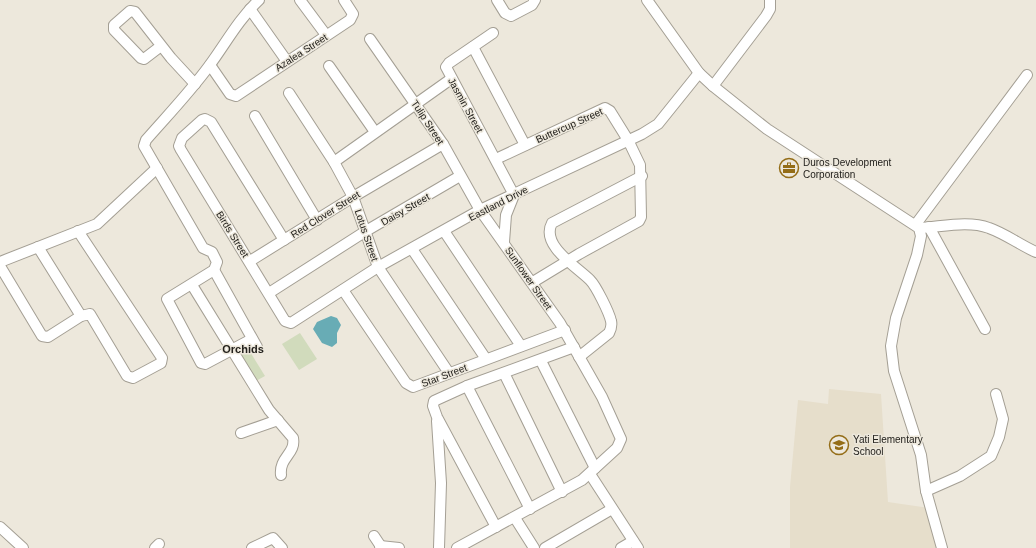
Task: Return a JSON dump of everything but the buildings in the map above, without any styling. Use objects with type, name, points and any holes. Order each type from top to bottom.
[{"type":"street","points":[[214,270],[167,299],[201,363],[206,364],[233,350],[255,343],[214,270],[216,262],[214,255],[210,250],[203,248],[144,148],[144,142],[195,84],[210,65],[232,30],[258,0]]},
{"type":"street","points":[[300,0],[326,35]]},
{"type":"street","name":"Azalea Street","points":[[210,65],[233,96],[240,94],[286,60],[353,16],[344,0]]},
{"type":"street","points":[[497,0],[505,13],[512,16],[532,6],[535,0]]},
{"type":"street","points":[[647,0],[699,73],[713,86],[767,129],[921,226],[985,329]]},
{"type":"street","points":[[713,86],[766,16],[770,9],[770,0]]},
{"type":"street","points":[[250,9],[286,60]]},
{"type":"street","points":[[161,46],[144,59],[141,58],[114,30],[113,26],[132,10],[161,46],[195,84]]},
{"type":"street","name":"Jasmin Street","points":[[493,33],[447,65],[446,70],[496,159],[514,196]]},
{"type":"street","name":"Tulip Street","points":[[370,39],[417,104],[443,144],[480,210]]},
{"type":"street","points":[[473,47],[525,145]]},
{"type":"street","points":[[329,66],[375,132]]},
{"type":"street","name":"Eastland Drive","points":[[286,323],[292,323],[378,268],[480,210],[514,196],[658,124],[699,73]]},
{"type":"street","points":[[942,548],[926,492],[921,455],[894,371],[891,346],[896,318],[917,255],[921,236],[921,226],[1027,75]]},
{"type":"street","points":[[334,162],[452,79]]},
{"type":"street","name":"Lotus Street","points":[[289,93],[334,162],[353,197],[378,268],[449,373]]},
{"type":"street","name":"Buttercup Street","points":[[496,159],[605,108],[610,111],[628,140]]},
{"type":"street","points":[[255,116],[317,220]]},
{"type":"street","name":"Birds Street","points":[[284,240],[211,122],[205,119],[202,120],[182,138],[179,146],[250,261],[286,323]]},
{"type":"street","points":[[533,282],[639,221],[641,217],[642,176],[636,154],[628,140]]},
{"type":"street","name":"Red Clover Street","points":[[250,261],[353,197],[443,144]]},
{"type":"street","points":[[0,262],[100,221],[157,168]]},
{"type":"street","name":"Daisy Street","points":[[269,293],[366,231],[460,176]]},
{"type":"street","points":[[579,358],[609,332],[611,324],[591,281],[567,262],[551,239],[549,229],[552,223],[642,176]]},
{"type":"street","points":[[504,242],[506,215],[514,196]]},
{"type":"street","name":"Sunflower Street","points":[[480,210],[533,282],[565,330],[616,426],[621,439],[617,448],[593,471]]},
{"type":"street","points":[[921,226],[968,225],[988,227],[1005,234],[1021,245],[1036,252]]},
{"type":"street","points":[[0,266],[42,336],[48,336],[81,316],[87,314],[92,316],[129,377],[133,378],[162,362],[162,356],[78,231]]},
{"type":"street","points":[[444,231],[521,346]]},
{"type":"street","points":[[38,247],[81,316]]},
{"type":"street","points":[[412,249],[486,359]]},
{"type":"street","points":[[192,284],[269,410],[291,435],[293,441],[288,455],[280,465],[281,475]]},
{"type":"street","name":"Star Street","points":[[343,290],[408,385],[413,387],[565,330]]},
{"type":"street","points":[[496,527],[437,417],[433,406],[434,401],[467,386],[541,361],[574,347]]},
{"type":"street","points":[[541,361],[612,509],[635,544],[621,548]]},
{"type":"street","points":[[504,373],[562,492]]},
{"type":"street","points":[[467,386],[530,509]]},
{"type":"street","points":[[926,492],[960,476],[991,456],[999,437],[1003,419],[996,394]]},
{"type":"street","points":[[437,417],[441,483],[439,548]]},
{"type":"street","points":[[241,433],[278,420]]},
{"type":"street","points":[[457,548],[562,492],[593,471]]},
{"type":"street","points":[[545,548],[612,509]]},
{"type":"street","points":[[515,518],[534,548]]},
{"type":"street","points":[[0,527],[23,548]]},
{"type":"street","points":[[374,536],[381,547],[400,548]]},
{"type":"street","points":[[252,548],[273,538],[282,548]]},
{"type":"shaded area","name":"Yati Elementary School","points":[[829,389],[881,394],[888,502],[929,508],[938,548],[790,548],[790,487],[798,400],[828,404]]},
{"type":"green space","points":[[300,333],[317,359],[299,370],[282,344]]},
{"type":"green space","points":[[249,350],[265,376],[254,382],[238,355]]},
{"type":"water","points":[[331,316],[337,318],[341,325],[337,333],[337,343],[332,347],[322,343],[313,329],[317,322]]},
{"type":"place","name":"Duros Development Corporation","points":[[789,168]]},
{"type":"place","name":"Yati Elementary School","points":[[839,445]]},
{"type":"district","name":"Orchids","points":[[243,349]]}]
